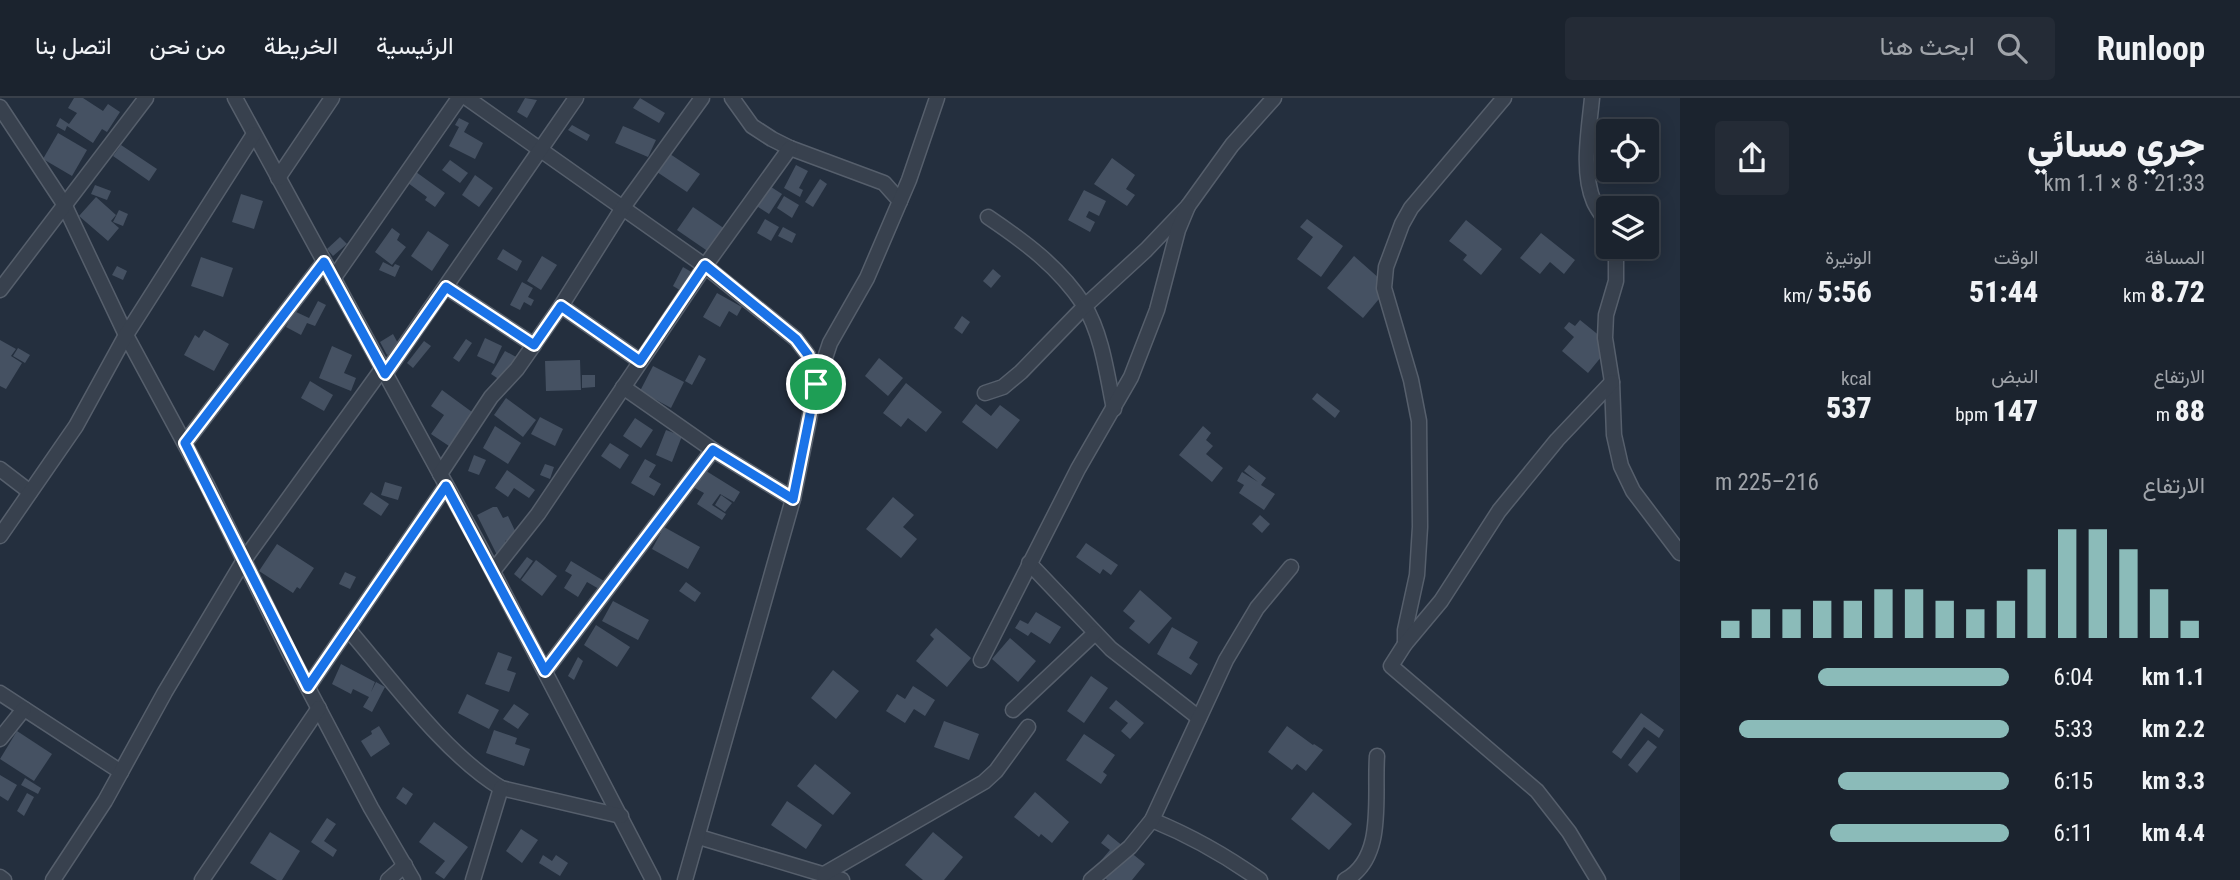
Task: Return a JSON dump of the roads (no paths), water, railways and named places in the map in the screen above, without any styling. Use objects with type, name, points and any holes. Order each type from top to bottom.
[{"type":"street","points":[[0,290],[146,98]]},
{"type":"street","points":[[235,98],[492,571],[653,880]]},
{"type":"street","points":[[278,178],[332,98]]},
{"type":"street","points":[[333,279],[459,98]]},
{"type":"street","points":[[467,98],[705,265],[796,339],[808,355],[816,384]]},
{"type":"street","points":[[53,880],[105,801],[165,692],[244,561],[446,287],[576,98]]},
{"type":"street","points":[[308,687],[443,480],[491,397],[517,369],[534,345],[624,206],[702,98]]},
{"type":"street","points":[[732,98],[752,126],[790,148],[884,183],[900,201]]},
{"type":"street","points":[[685,880],[793,499],[816,384],[830,342],[867,278],[900,201],[937,98]]},
{"type":"street","points":[[985,393],[1003,387],[1021,372],[1085,306],[1146,250],[1188,206],[1232,145],[1274,98]]},
{"type":"street","points":[[1405,644],[1405,629],[1417,575],[1419,551],[1419,421],[1411,380],[1384,288],[1385,267],[1411,208],[1504,98]]},
{"type":"street","points":[[1592,98],[1588,150],[1589,186],[1596,205]]},
{"type":"street","points":[[0,107],[64,204],[126,335],[185,443],[371,808],[412,880]]},
{"type":"street","points":[[0,536],[76,426],[126,335],[254,134]]},
{"type":"street","points":[[492,571],[538,514],[705,265],[790,148]]},
{"type":"street","points":[[981,660],[1078,469],[1131,377],[1157,310],[1178,230],[1188,206]]},
{"type":"street","points":[[988,217],[1025,241],[1054,267],[1085,306],[1105,363],[1114,409]]},
{"type":"street","points":[[1616,259],[1616,281],[1606,314],[1605,338],[1612,382],[1614,435],[1621,466],[1633,491],[1680,553]]},
{"type":"street","points":[[185,443],[324,262]]},
{"type":"street","points":[[446,287],[534,345]]},
{"type":"street","points":[[561,306],[640,361]]},
{"type":"street","points":[[1598,880],[1569,832],[1537,791],[1391,666],[1405,644],[1441,601],[1499,511],[1557,440],[1612,382]]},
{"type":"street","points":[[623,387],[713,450],[793,499]]},
{"type":"street","points":[[545,671],[713,450]]},
{"type":"street","points":[[0,468],[30,492]]},
{"type":"street","points":[[1029,563],[1111,649],[1199,719]]},
{"type":"street","points":[[1091,880],[1130,847],[1152,820],[1226,660],[1251,618],[1292,567]]},
{"type":"street","points":[[348,629],[433,728],[489,780],[501,788],[621,816]]},
{"type":"street","points":[[1013,710],[1095,633]]},
{"type":"street","points":[[0,693],[121,772]]},
{"type":"street","points":[[202,880],[319,708]]},
{"type":"street","points":[[0,739],[24,709]]},
{"type":"street","points":[[824,874],[984,782],[1003,763],[1028,727]]},
{"type":"street","points":[[1345,880],[1356,874],[1365,864],[1372,848],[1377,757]]},
{"type":"street","points":[[473,880],[501,788]]},
{"type":"street","points":[[1152,820],[1183,832],[1224,854],[1260,880]]},
{"type":"street","points":[[699,836],[842,880]]},
{"type":"street","points":[[388,880],[405,865]]}]
